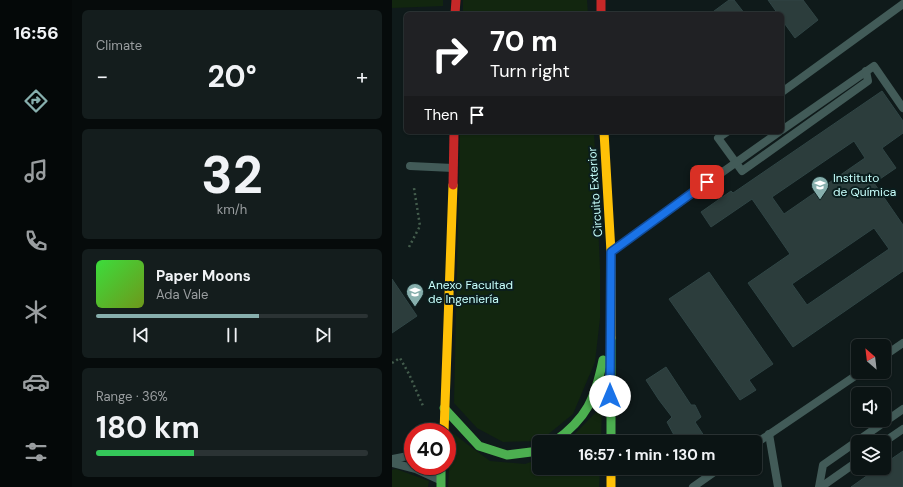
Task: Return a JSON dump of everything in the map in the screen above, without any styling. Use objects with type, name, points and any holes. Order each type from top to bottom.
[{"type":"street","points":[[455,12],[456,0]]},
{"type":"street","points":[[601,0],[601,12]]},
{"type":"street","points":[[444,423],[454,134]]},
{"type":"street","name":"Circuito Exterior","points":[[604,134],[611,252],[610,435]]},
{"type":"street","points":[[563,435],[589,407],[601,371],[610,319]]},
{"type":"street","points":[[444,408],[479,446],[507,455],[532,452]]},
{"type":"street","points":[[611,475],[611,487]]},
{"type":"lane","points":[[784,91],[903,4]]},
{"type":"lane","points":[[784,129],[874,66],[903,108]]},
{"type":"lane","points":[[724,134],[718,138],[742,171],[868,81],[866,71]]},
{"type":"lane","points":[[611,252],[776,134]]},
{"type":"lane","points":[[410,166],[454,168]]},
{"type":"lane","points":[[891,351],[903,343]]},
{"type":"lane","points":[[762,439],[851,378]]},
{"type":"lane","points":[[820,487],[823,466],[903,409]]},
{"type":"lane","points":[[891,437],[903,429]]},
{"type":"lane","points":[[769,434],[778,487]]},
{"type":"lane","points":[[392,459],[404,457]]},
{"type":"lane","points":[[392,463],[416,469],[440,483]]},
{"type":"lane","points":[[820,487],[851,466]]},
{"type":"lane","points":[[693,487],[710,475]]},
{"type":"path","points":[[409,247],[420,226],[414,188]]},
{"type":"path","points":[[392,363],[400,358],[409,374],[423,406]]},
{"type":"green space","points":[[392,0],[443,0],[443,6],[392,8]]},
{"type":"green space","points":[[463,0],[587,0],[588,12],[463,12]]},
{"type":"green space","points":[[460,134],[594,134],[600,269],[600,318],[595,362],[573,414],[547,435],[532,435],[532,441],[503,442],[477,428],[454,403]]},
{"type":"green space","points":[[602,406],[601,435],[574,435]]},
{"type":"green space","points":[[456,436],[490,461],[525,464],[532,462],[532,475],[600,475],[599,487],[448,487],[449,475],[456,475]]},
{"type":"green space","points":[[396,469],[404,472],[404,475],[412,475],[429,481],[428,487],[392,487],[392,470]]},
{"type":"building","points":[[729,0],[734,0],[743,12],[713,12]]},
{"type":"building","points":[[768,0],[803,0],[818,20],[795,38],[784,23],[784,12],[777,12]]},
{"type":"building","points":[[882,91],[903,121],[903,133],[882,148],[896,168],[874,183],[903,225],[903,271],[793,347],[748,283],[790,254],[752,199],[711,227],[701,212],[731,191],[733,193]],"holes":[[[854,141],[865,158],[784,214],[772,197]],[[874,228],[889,249],[807,305],[792,284]]]},
{"type":"building","points":[[709,272],[773,364],[749,380],[756,390],[740,400],[669,299]]},
{"type":"building","points":[[392,279],[417,316],[392,333]]},
{"type":"building","points":[[666,367],[691,405],[695,405],[701,417],[695,422],[703,435],[674,435],[667,422],[672,417],[646,380]]},
{"type":"building","points":[[903,451],[903,487],[851,487],[868,475],[891,475],[891,459]]},
{"type":"traffic: fast","points":[[611,338],[611,435]]},
{"type":"traffic: fast","points":[[563,435],[574,425],[588,407],[597,386],[603,360]]},
{"type":"traffic: fast","points":[[444,408],[479,446],[507,455],[532,452]]},
{"type":"traffic: fast","points":[[441,475],[441,487]]},
{"type":"traffic: slow","points":[[604,134],[611,252],[611,338]]},
{"type":"traffic: slow","points":[[444,423],[453,185]]},
{"type":"traffic: slow","points":[[611,475],[611,487]]},
{"type":"traffic: jam","points":[[455,12],[456,0]]},
{"type":"traffic: jam","points":[[601,0],[601,12]]},
{"type":"traffic: jam","points":[[453,185],[454,134]]},
{"type":"place","name":"Instituto de Química","points":[[820,200]]},
{"type":"place","name":"Anexo Facultad de Ingeniería","points":[[415,307]]},
{"type":"route","points":[[610,396],[611,252],[707,182]]}]
